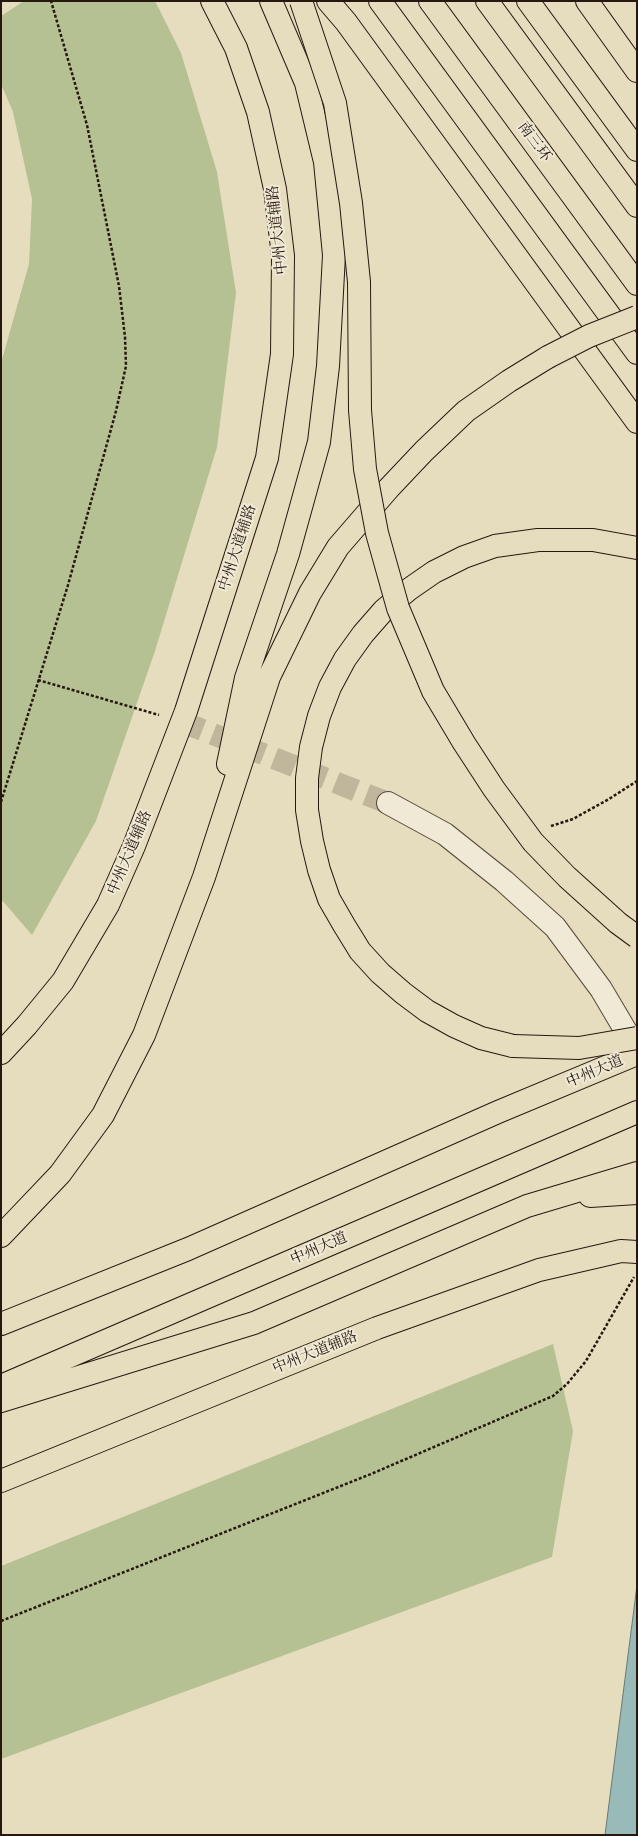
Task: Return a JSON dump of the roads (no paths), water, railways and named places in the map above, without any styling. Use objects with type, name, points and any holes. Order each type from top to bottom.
[{"type":"main road","name":"中州大道辅路","points":[[1,1053],[27,1025],[63,981],[108,905],[134,846],[182,722],[267,458],[282,354],[283,256],[275,189],[258,112],[236,48],[212,1]]},
{"type":"main road","points":[[204,877],[246,678],[288,554],[319,442],[328,366],[334,255],[325,162],[306,83],[271,1]]},
{"type":"main road","points":[[301,1],[335,103],[351,203],[359,282],[360,410],[365,470],[377,533],[398,608],[434,691],[464,743],[494,789],[534,842],[567,877],[618,923],[637,937]]},
{"type":"main road","points":[[328,1],[351,28],[637,422]]},
{"type":"main road","points":[[380,1],[637,353]]},
{"type":"main road","name":"南三环","points":[[430,1],[637,284]]},
{"type":"main road","points":[[487,1],[637,206]]},
{"type":"main road","points":[[528,1],[637,150]]},
{"type":"main road","points":[[593,9],[637,54]]},
{"type":"main road","points":[[593,9],[637,71]]},
{"type":"main road","points":[[1,1236],[60,1174],[103,1115],[144,1035],[204,877],[269,678],[310,593],[338,547],[389,488],[424,451],[466,411],[509,381],[548,357],[589,336],[637,317]]},
{"type":"main road","points":[[637,548],[593,540],[538,540],[495,546],[464,557],[434,572],[408,590],[384,610],[363,634],[345,659],[330,687],[319,716],[313,739],[307,778],[307,810],[312,841],[319,870],[329,899],[360,951],[380,973],[403,993],[427,1011],[454,1026],[481,1038],[514,1046],[579,1048],[637,1038]]},
{"type":"main road","name":"中州大道","points":[[1,1324],[188,1249],[559,1086],[637,1054]]},
{"type":"main road","name":"中州大道","points":[[1,1386],[637,1112]]},
{"type":"main road","points":[[1,1400],[254,1323],[527,1206],[553,1199],[628,1184]]},
{"type":"main road","name":"中州大道辅路","points":[[1,1481],[377,1328],[539,1270],[621,1251],[637,1252]]},
{"type":"street","points":[[388,803],[445,834],[504,881],[555,927],[601,989],[637,1050]]},
{"type":"water","points":[[637,1585],[637,1835],[605,1835]]},
{"type":"tunnel","points":[[182,722],[388,803]]}]
